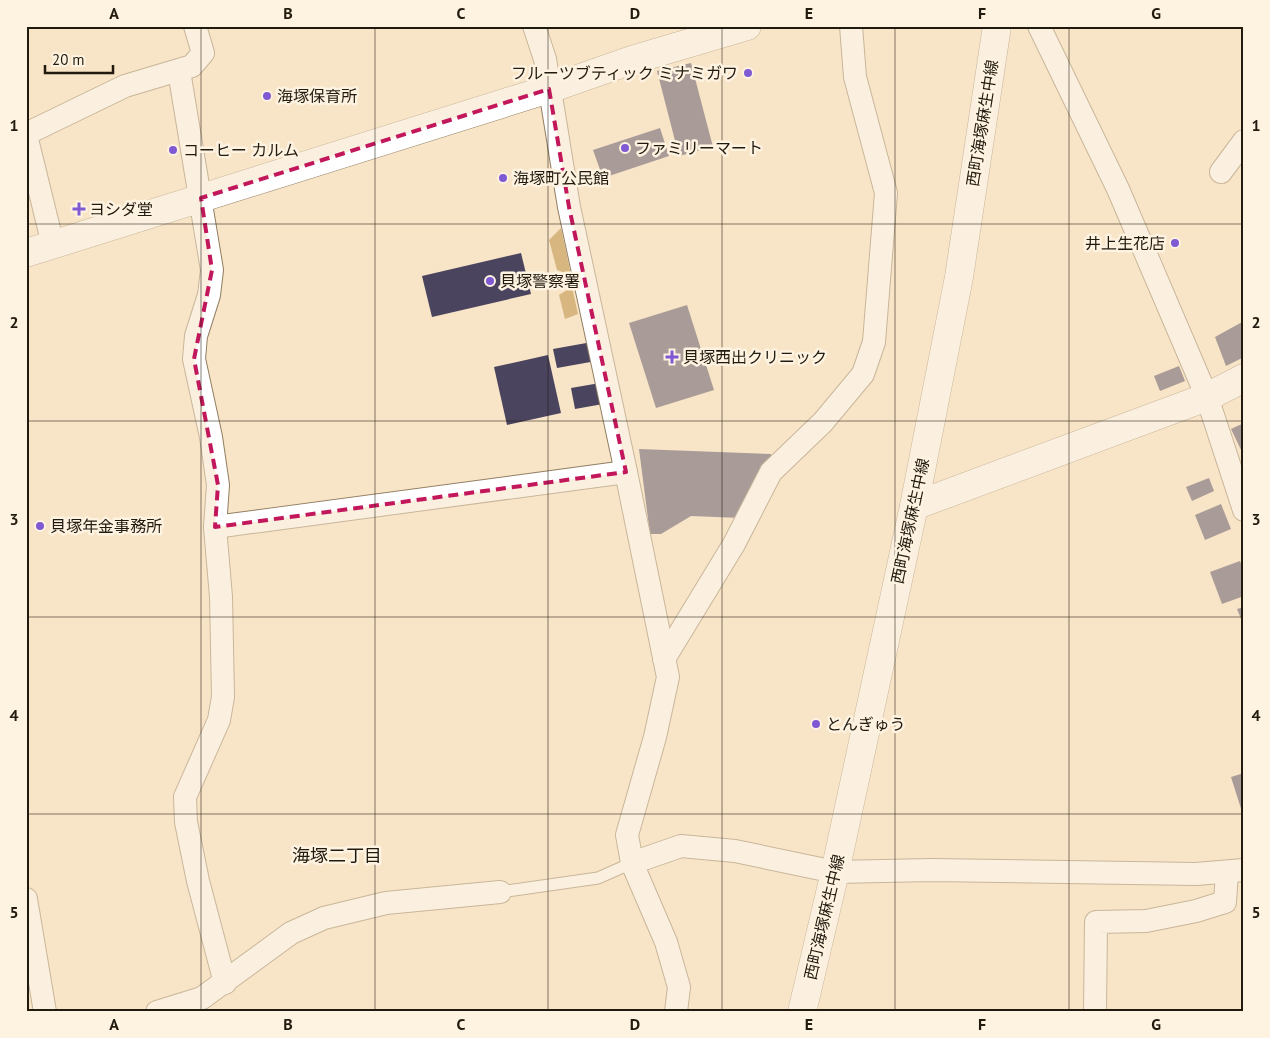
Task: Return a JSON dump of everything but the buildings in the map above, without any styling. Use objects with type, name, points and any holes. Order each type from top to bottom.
[{"type":"street","points":[[54,245],[26,135],[125,86],[192,66],[203,53],[195,26]]},
{"type":"street","points":[[534,26],[545,59],[569,207],[668,677],[655,737],[627,835],[632,864],[666,942],[679,987],[676,1012]]},
{"type":"street","points":[[26,253],[549,89],[632,60],[747,26]]},
{"type":"street","points":[[664,659],[725,560],[771,472],[824,422],[863,374],[874,342],[886,193],[855,77],[851,26]]},
{"type":"street","name":"西町海塚麻生中線","points":[[802,1012],[835,872],[914,506],[959,277],[997,26]]},
{"type":"street","points":[[1039,26],[1118,189],[1207,397],[1244,510]]},
{"type":"street","points":[[179,71],[212,270],[209,295],[196,336],[194,359],[211,437],[218,485],[215,528],[220,597],[222,697],[219,720],[185,797],[186,822],[198,882],[225,983]]},
{"type":"street","points":[[1221,172],[1244,141]]},
{"type":"street","points":[[914,506],[1207,397],[1244,378]]},
{"type":"street","points":[[215,528],[626,472]]},
{"type":"street","points":[[632,864],[681,846],[735,851],[835,872],[932,870],[1196,874],[1236,871],[1225,902],[1196,912],[1146,921],[1096,922],[1095,1012]]},
{"type":"street","points":[[157,1012],[202,998],[291,933],[324,918],[386,903],[500,892]]},
{"type":"street","points":[[26,899],[45,1012]]},
{"type":"lane","points":[[500,892],[598,878],[632,864]]},
{"type":"highlighted area","points":[[549,89],[569,207],[626,472],[215,527],[218,485],[194,359],[212,270],[201,198]]},
{"type":"shaded area","points":[[561,228],[571,275],[557,270],[549,240]]},
{"type":"shaded area","points":[[572,287],[578,314],[565,319],[559,295]]},
{"type":"place","name":"フルーツブティック ミナミガワ","points":[[748,73]]},
{"type":"place","name":"海塚保育所","points":[[267,96]]},
{"type":"place","name":"ファミリーマート","points":[[625,148]]},
{"type":"place","name":"コーヒー カルム","points":[[173,150]]},
{"type":"place","name":"海塚町公民館","points":[[503,178]]},
{"type":"place","name":"ヨシダ堂","points":[[79,209]]},
{"type":"place","name":"井上生花店","points":[[1175,243]]},
{"type":"place","name":"貝塚警察署","points":[[490,281]]},
{"type":"place","name":"貝塚西出クリニック","points":[[672,357]]},
{"type":"place","name":"貝塚年金事務所","points":[[40,526]]},
{"type":"place","name":"とんぎゅう","points":[[816,724]]},
{"type":"district","name":"海塚二丁目","points":[[337,856]]}]
